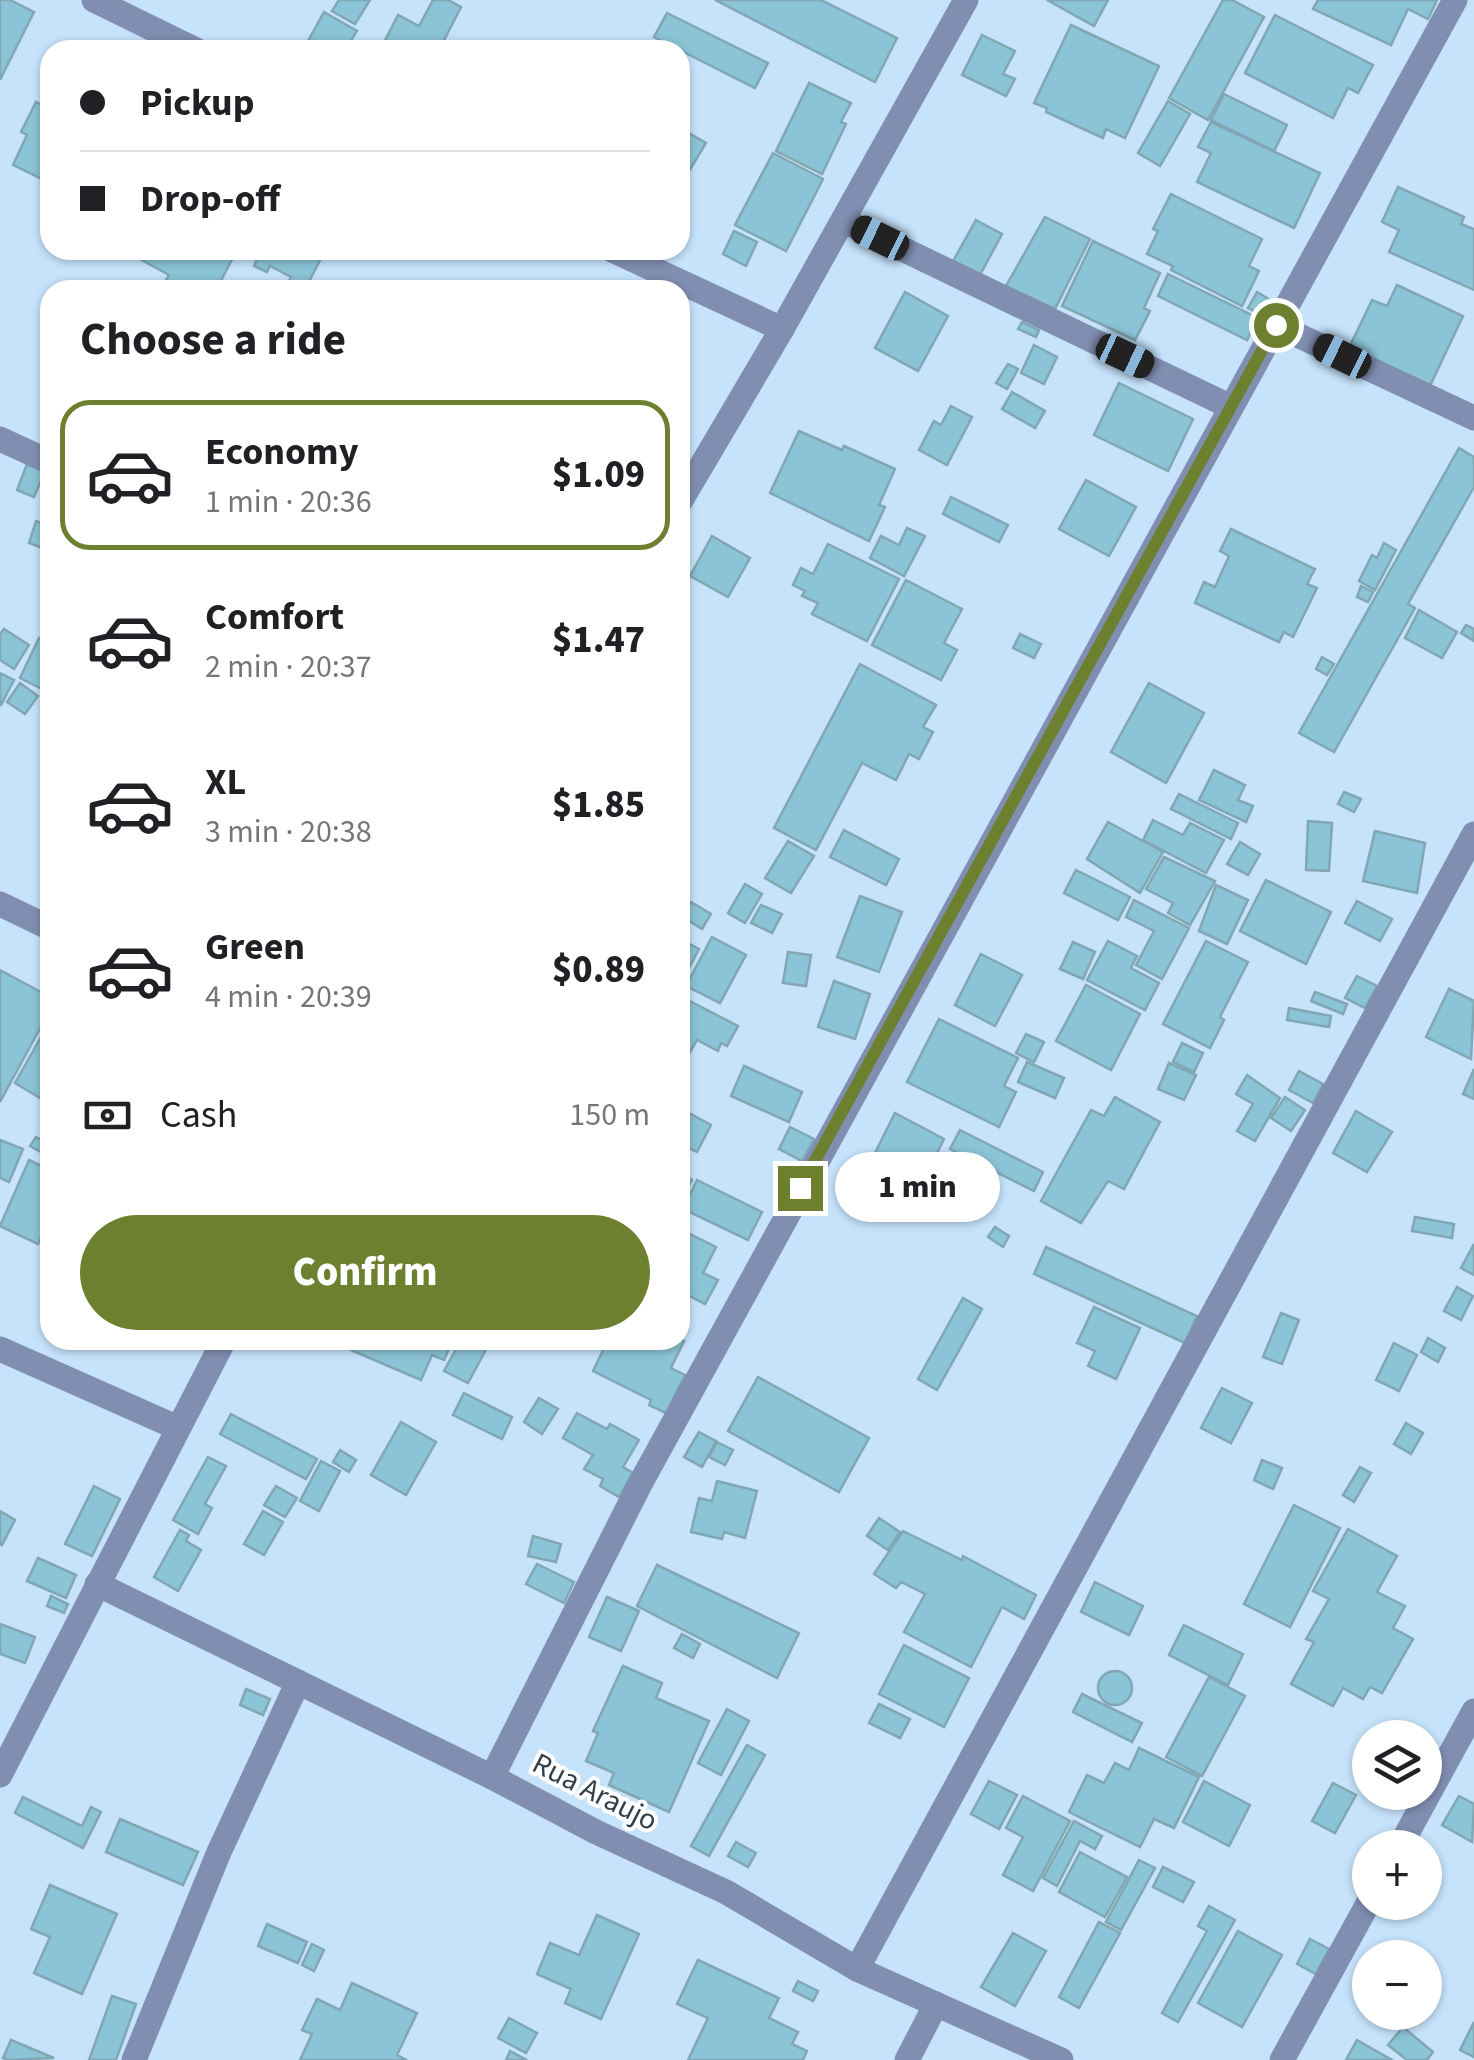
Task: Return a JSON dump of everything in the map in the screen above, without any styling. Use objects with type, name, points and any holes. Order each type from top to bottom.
[{"type":"street","points":[[94,0],[176,40]]},
{"type":"street","points":[[690,485],[844,221],[966,0]]},
{"type":"street","points":[[492,1777],[640,1484],[1455,0]]},
{"type":"street","points":[[844,221],[1230,406]]},
{"type":"street","points":[[634,260],[677,280]]},
{"type":"street","points":[[690,286],[782,329]]},
{"type":"street","points":[[1276,325],[1474,418]]},
{"type":"street","points":[[0,438],[40,457]]},
{"type":"street","points":[[856,1969],[1474,834]]},
{"type":"street","points":[[0,904],[40,923]]},
{"type":"street","points":[[0,1349],[178,1428]]},
{"type":"street","points":[[0,1775],[219,1350]]},
{"type":"street","name":"Rua Araujo","points":[[98,1584],[596,1832],[726,1892],[856,1969],[1061,2060]]},
{"type":"street","points":[[134,2060],[219,1852],[298,1682]]},
{"type":"street","points":[[1408,1830],[1474,1711]]},
{"type":"street","points":[[1282,2060],[1359,1920]]},
{"type":"street","points":[[908,2060],[936,2004]]},
{"type":"building","points":[[0,0],[10,0],[34,12],[0,80]]},
{"type":"building","points":[[339,0],[370,0],[355,24],[332,11]]},
{"type":"building","points":[[433,0],[448,0],[461,7],[444,40],[385,40],[398,15],[419,26]]},
{"type":"building","points":[[715,0],[821,0],[897,38],[875,82]]},
{"type":"building","points":[[1047,0],[1108,0],[1094,26]]},
{"type":"building","points":[[1223,0],[1232,0],[1264,17],[1208,120],[1169,98]]},
{"type":"building","points":[[1318,0],[1437,0],[1428,19],[1408,9],[1391,45],[1313,9]]},
{"type":"building","points":[[324,12],[357,31],[351,40],[309,40]]},
{"type":"building","points":[[667,13],[768,63],[755,88],[690,55],[690,40],[654,37]]},
{"type":"building","points":[[1275,15],[1373,65],[1358,93],[1348,88],[1333,118],[1245,73]]},
{"type":"building","points":[[1071,25],[1159,66],[1125,138],[1106,129],[1103,138],[1034,103]]},
{"type":"building","points":[[982,35],[1015,51],[1003,74],[1015,79],[1006,96],[962,75]]},
{"type":"building","points":[[809,83],[851,103],[841,122],[846,124],[822,174],[776,151]]},
{"type":"building","points":[[1224,94],[1287,125],[1274,151],[1211,120]]},
{"type":"building","points":[[1168,101],[1190,114],[1160,166],[1138,153]]},
{"type":"building","points":[[36,102],[40,104],[40,178],[13,165],[27,135],[21,132]]},
{"type":"building","points":[[1211,122],[1320,173],[1294,228],[1197,182],[1211,153],[1198,147]]},
{"type":"building","points":[[690,134],[706,143],[690,169]]},
{"type":"building","points":[[773,153],[823,179],[786,251],[735,225]]},
{"type":"building","points":[[1398,187],[1464,217],[1461,224],[1474,229],[1474,290],[1389,252],[1399,230],[1382,222]]},
{"type":"building","points":[[1171,194],[1262,239],[1249,266],[1259,271],[1242,306],[1147,254],[1158,231],[1153,229]]},
{"type":"building","points":[[1045,217],[1090,239],[1055,309],[1006,286]]},
{"type":"building","points":[[976,220],[1002,234],[980,275],[953,261]]},
{"type":"building","points":[[734,231],[757,242],[746,266],[723,254]]},
{"type":"building","points":[[1093,241],[1160,273],[1144,308],[1150,311],[1135,340],[1062,306]]},
{"type":"building","points":[[142,260],[232,260],[221,280],[166,280],[169,275]]},
{"type":"building","points":[[257,260],[320,260],[310,280],[290,280],[291,277],[270,266],[267,272],[254,266]]},
{"type":"building","points":[[1168,274],[1258,318],[1247,340],[1158,296]]},
{"type":"building","points":[[1397,285],[1463,316],[1429,388],[1348,350],[1372,300],[1387,306]]},
{"type":"building","points":[[905,292],[948,316],[918,371],[875,348]]},
{"type":"building","points":[[1257,292],[1272,301],[1263,316],[1248,308]]},
{"type":"building","points":[[1022,322],[1039,330],[1036,337],[1018,329]]},
{"type":"building","points":[[1034,345],[1057,357],[1044,384],[1021,373]]},
{"type":"building","points":[[1008,364],[1018,369],[1007,389],[996,383]]},
{"type":"building","points":[[1119,383],[1193,419],[1168,471],[1094,435]]},
{"type":"building","points":[[1012,392],[1045,411],[1035,428],[1002,409]]},
{"type":"building","points":[[951,406],[972,417],[947,465],[919,450],[934,421],[941,425]]},
{"type":"building","points":[[799,431],[895,469],[879,505],[885,507],[869,541],[770,493]]},
{"type":"building","points":[[1459,448],[1474,457],[1474,487],[1408,604],[1415,608],[1334,752],[1299,733]]},
{"type":"building","points":[[27,464],[40,469],[34,497],[17,490]]},
{"type":"building","points":[[1086,480],[1136,507],[1109,556],[1059,529]]},
{"type":"building","points":[[951,497],[1008,525],[999,542],[943,514]]},
{"type":"building","points":[[36,521],[40,522],[40,547],[29,543]]},
{"type":"building","points":[[907,528],[925,536],[904,576],[870,558],[881,536],[899,545]]},
{"type":"building","points":[[1231,529],[1315,569],[1307,584],[1317,588],[1293,637],[1284,632],[1279,642],[1195,603],[1204,582],[1215,587],[1229,556],[1220,551]]},
{"type":"building","points":[[712,536],[750,558],[728,597],[690,576]]},
{"type":"building","points":[[1384,543],[1396,550],[1375,590],[1359,581],[1372,555],[1377,558]]},
{"type":"building","points":[[828,544],[899,579],[867,641],[812,614],[818,603],[802,596],[805,591],[793,585],[801,568],[813,574]]},
{"type":"building","points":[[906,580],[962,609],[944,643],[957,650],[941,680],[872,645]]},
{"type":"building","points":[[1361,586],[1373,592],[1368,602],[1357,597]]},
{"type":"building","points":[[1419,610],[1457,632],[1442,658],[1405,638]]},
{"type":"building","points":[[1466,625],[1474,629],[1474,641],[1461,633]]},
{"type":"building","points":[[4,629],[29,645],[14,669],[0,660],[0,634]]},
{"type":"building","points":[[1020,634],[1041,644],[1034,658],[1013,648]]},
{"type":"building","points":[[39,638],[40,638],[40,688],[20,678]]},
{"type":"building","points":[[1322,657],[1334,664],[1327,675],[1316,669]]},
{"type":"building","points":[[860,664],[936,705],[923,727],[933,732],[919,759],[909,754],[896,780],[862,763],[816,850],[774,828]]},
{"type":"building","points":[[0,673],[14,680],[1,705],[0,704]]},
{"type":"building","points":[[20,683],[38,696],[25,714],[7,702]]},
{"type":"building","points":[[1149,683],[1204,713],[1166,783],[1111,752]]},
{"type":"building","points":[[1214,770],[1245,785],[1238,800],[1253,806],[1246,822],[1199,800]]},
{"type":"building","points":[[1344,792],[1361,799],[1354,812],[1338,804]]},
{"type":"building","points":[[1179,794],[1238,823],[1231,839],[1171,809]]},
{"type":"building","points":[[1153,820],[1183,835],[1190,823],[1224,840],[1206,873],[1143,840]]},
{"type":"building","points":[[1308,821],[1332,823],[1329,871],[1306,870]]},
{"type":"building","points":[[1108,822],[1163,852],[1140,893],[1087,859]]},
{"type":"building","points":[[844,830],[899,859],[886,885],[830,857]]},
{"type":"building","points":[[1375,831],[1425,843],[1417,893],[1363,881]]},
{"type":"building","points":[[788,841],[814,856],[791,893],[765,878]]},
{"type":"building","points":[[1240,842],[1260,854],[1248,875],[1227,864]]},
{"type":"building","points":[[1164,857],[1215,881],[1190,925],[1168,913],[1173,903],[1146,889]]},
{"type":"building","points":[[1076,870],[1130,897],[1118,920],[1064,893]]},
{"type":"building","points":[[1266,880],[1331,912],[1306,964],[1240,931]]},
{"type":"building","points":[[745,884],[762,894],[745,923],[728,913]]},
{"type":"building","points":[[1216,885],[1248,900],[1227,944],[1199,931]]},
{"type":"building","points":[[860,896],[902,912],[879,972],[837,957]]},
{"type":"building","points":[[1134,900],[1189,928],[1162,979],[1136,965],[1154,931],[1126,917]]},
{"type":"building","points":[[1357,901],[1392,919],[1380,941],[1345,923]]},
{"type":"building","points":[[690,904],[711,914],[702,929],[690,921]]},
{"type":"building","points":[[761,905],[782,914],[772,933],[751,923]]},
{"type":"building","points":[[712,937],[746,955],[720,1003],[690,988],[690,978]]},
{"type":"building","points":[[1108,941],[1137,956],[1131,968],[1159,983],[1145,1010],[1087,980]]},
{"type":"building","points":[[1206,941],[1248,962],[1220,1017],[1224,1020],[1210,1048],[1163,1024]]},
{"type":"building","points":[[1073,942],[1095,952],[1083,979],[1060,969]]},
{"type":"building","points":[[690,944],[699,949],[690,966]]},
{"type":"building","points":[[788,952],[811,955],[806,986],[783,983]]},
{"type":"building","points":[[981,954],[1022,975],[995,1026],[955,1005]]},
{"type":"building","points":[[0,970],[40,992],[40,1028],[0,1102]]},
{"type":"building","points":[[1357,976],[1377,986],[1365,1008],[1345,998]]},
{"type":"building","points":[[834,981],[870,994],[855,1039],[818,1027]]},
{"type":"building","points":[[1086,985],[1140,1014],[1111,1070],[1056,1041]]},
{"type":"building","points":[[1449,989],[1474,1001],[1471,1059],[1426,1037]]},
{"type":"building","points":[[1315,992],[1347,1004],[1343,1014],[1311,1001]]},
{"type":"building","points":[[690,1001],[738,1026],[727,1046],[721,1043],[718,1051],[697,1040],[690,1052]]},
{"type":"building","points":[[1289,1008],[1331,1016],[1329,1027],[1287,1020]]},
{"type":"building","points":[[939,1019],[1018,1058],[1004,1086],[1016,1092],[999,1127],[907,1082]]},
{"type":"building","points":[[1026,1034],[1044,1042],[1034,1062],[1016,1053]]},
{"type":"building","points":[[40,1039],[40,1098],[15,1083]]},
{"type":"building","points":[[1182,1043],[1203,1053],[1194,1072],[1173,1062]]},
{"type":"building","points":[[1027,1062],[1064,1078],[1055,1098],[1018,1082]]},
{"type":"building","points":[[1169,1063],[1196,1075],[1184,1100],[1158,1089]]},
{"type":"building","points":[[744,1066],[802,1092],[789,1122],[731,1096]]},
{"type":"building","points":[[1474,1069],[1474,1099],[1463,1094]]},
{"type":"building","points":[[1299,1071],[1323,1084],[1313,1103],[1289,1090]]},
{"type":"building","points":[[1247,1075],[1280,1098],[1255,1141],[1237,1131],[1253,1104],[1236,1094]]},
{"type":"building","points":[[1115,1097],[1160,1122],[1124,1189],[1108,1181],[1081,1223],[1041,1201],[1091,1110],[1104,1116]]},
{"type":"building","points":[[1285,1097],[1305,1110],[1291,1131],[1271,1118]]},
{"type":"building","points":[[1356,1111],[1392,1132],[1367,1172],[1333,1153]]},
{"type":"building","points":[[690,1113],[711,1125],[697,1152],[690,1148]]},
{"type":"building","points":[[895,1113],[944,1139],[916,1196],[866,1171]]},
{"type":"building","points":[[790,1127],[814,1139],[802,1161],[779,1149]]},
{"type":"building","points":[[960,1130],[1043,1172],[1034,1191],[950,1149]]},
{"type":"building","points":[[36,1137],[40,1139],[40,1152],[30,1146]]},
{"type":"building","points":[[0,1140],[23,1149],[9,1182],[0,1178]]},
{"type":"building","points":[[29,1160],[40,1165],[38,1244],[0,1226]]},
{"type":"building","points":[[697,1180],[762,1212],[748,1240],[690,1212],[690,1194]]},
{"type":"building","points":[[1415,1217],[1454,1224],[1452,1238],[1412,1231]]},
{"type":"building","points":[[995,1227],[1009,1236],[1003,1247],[988,1237]]},
{"type":"building","points":[[690,1234],[716,1247],[703,1273],[718,1280],[705,1304],[690,1296]]},
{"type":"building","points":[[1474,1244],[1474,1275],[1461,1268]]},
{"type":"building","points":[[1046,1247],[1197,1316],[1185,1343],[1034,1274]]},
{"type":"building","points":[[1457,1287],[1473,1296],[1461,1320],[1444,1311]]},
{"type":"building","points":[[963,1298],[982,1309],[937,1390],[918,1379]]},
{"type":"building","points":[[1094,1307],[1140,1328],[1116,1379],[1088,1366],[1095,1351],[1077,1343]]},
{"type":"building","points":[[1281,1313],[1299,1320],[1282,1364],[1263,1357]]},
{"type":"building","points":[[1428,1338],[1445,1348],[1438,1362],[1421,1352]]},
{"type":"building","points":[[1394,1343],[1417,1355],[1399,1391],[1376,1380]]},
{"type":"building","points":[[351,1350],[448,1350],[444,1360],[432,1355],[421,1380]]},
{"type":"building","points":[[456,1350],[486,1350],[468,1383],[444,1371]]},
{"type":"building","points":[[603,1350],[680,1350],[671,1368],[685,1375],[666,1413],[649,1405],[651,1400],[593,1371]]},
{"type":"building","points":[[758,1377],[869,1438],[839,1492],[728,1431]]},
{"type":"building","points":[[1222,1388],[1252,1403],[1231,1443],[1201,1428]]},
{"type":"building","points":[[464,1393],[512,1417],[502,1439],[453,1415]]},
{"type":"building","points":[[539,1398],[558,1409],[542,1434],[524,1422]]},
{"type":"building","points":[[577,1413],[607,1429],[610,1424],[639,1440],[623,1467],[633,1473],[619,1497],[600,1486],[603,1479],[584,1469],[593,1455],[563,1438]]},
{"type":"building","points":[[231,1414],[317,1459],[306,1479],[220,1434]]},
{"type":"building","points":[[401,1422],[436,1442],[406,1495],[371,1475]]},
{"type":"building","points":[[1406,1423],[1423,1433],[1411,1454],[1394,1444]]},
{"type":"building","points":[[699,1432],[716,1441],[702,1467],[684,1457]]},
{"type":"building","points":[[717,1442],[733,1450],[725,1465],[709,1457]]},
{"type":"building","points":[[340,1450],[356,1460],[349,1472],[333,1462]]},
{"type":"building","points":[[208,1457],[226,1466],[205,1504],[212,1508],[198,1534],[173,1520]]},
{"type":"building","points":[[1262,1460],[1282,1468],[1273,1489],[1254,1480]]},
{"type":"building","points":[[321,1461],[340,1471],[319,1511],[300,1501]]},
{"type":"building","points":[[1360,1467],[1371,1473],[1354,1502],[1343,1495]]},
{"type":"building","points":[[717,1481],[757,1491],[745,1538],[724,1532],[722,1539],[691,1532],[699,1498],[712,1501]]},
{"type":"building","points":[[94,1486],[120,1499],[92,1556],[65,1544]]},
{"type":"building","points":[[276,1486],[297,1498],[285,1517],[264,1505]]},
{"type":"building","points":[[1294,1505],[1340,1528],[1290,1627],[1244,1604]]},
{"type":"building","points":[[0,1511],[15,1520],[2,1545],[0,1544]]},
{"type":"building","points":[[263,1511],[283,1522],[264,1555],[244,1544]]},
{"type":"building","points":[[879,1518],[900,1532],[888,1550],[867,1536]]},
{"type":"building","points":[[1348,1529],[1397,1556],[1377,1592],[1405,1606],[1393,1628],[1413,1639],[1382,1693],[1370,1687],[1363,1699],[1343,1688],[1333,1706],[1291,1684],[1314,1642],[1306,1639],[1329,1599],[1313,1591]]},
{"type":"building","points":[[180,1530],[189,1535],[186,1541],[201,1550],[178,1591],[154,1577]]},
{"type":"building","points":[[903,1531],[962,1560],[963,1556],[1036,1595],[1024,1619],[1002,1607],[971,1667],[904,1632],[925,1594],[901,1582],[896,1588],[874,1574]]},
{"type":"building","points":[[533,1536],[561,1544],[556,1562],[528,1556]]},
{"type":"building","points":[[38,1558],[76,1575],[66,1598],[27,1581]]},
{"type":"building","points":[[537,1564],[574,1582],[564,1603],[526,1584]]},
{"type":"building","points":[[657,1565],[799,1633],[777,1678],[637,1606]]},
{"type":"building","points":[[1095,1582],[1143,1606],[1129,1635],[1081,1612]]},
{"type":"building","points":[[51,1596],[68,1604],[64,1613],[47,1606]]},
{"type":"building","points":[[607,1597],[639,1611],[621,1651],[589,1637]]},
{"type":"building","points":[[0,1624],[35,1637],[25,1663],[0,1654]]},
{"type":"building","points":[[1184,1625],[1243,1654],[1228,1685],[1169,1655]]},
{"type":"building","points":[[682,1634],[700,1644],[693,1658],[674,1648]]},
{"type":"building","points":[[904,1645],[969,1678],[944,1727],[879,1694]]},
{"type":"building","points":[[623,1666],[662,1683],[656,1698],[709,1721],[669,1812],[609,1785],[614,1773],[586,1761],[598,1733],[593,1731]]},
{"type":"building","points":[[1115,1671],[1127,1676],[1132,1688],[1127,1700],[1115,1705],[1103,1700],[1098,1688],[1103,1676]]},
{"type":"building","points":[[1209,1677],[1245,1696],[1202,1776],[1166,1757]]},
{"type":"building","points":[[246,1689],[270,1699],[263,1715],[240,1705]]},
{"type":"building","points":[[1082,1694],[1142,1723],[1132,1742],[1073,1712]]},
{"type":"building","points":[[879,1704],[910,1719],[900,1738],[869,1723]]},
{"type":"building","points":[[727,1709],[749,1721],[721,1775],[698,1763]]},
{"type":"building","points":[[747,1745],[765,1755],[709,1856],[691,1846]]},
{"type":"building","points":[[1139,1748],[1199,1777],[1174,1828],[1154,1819],[1140,1847],[1069,1812],[1087,1775],[1104,1783],[1115,1763],[1129,1770]]},
{"type":"building","points":[[989,1781],[1017,1795],[999,1829],[971,1814]]},
{"type":"building","points":[[1204,1781],[1250,1805],[1229,1846],[1183,1822]]},
{"type":"building","points":[[1333,1783],[1352,1793],[1352,1802],[1335,1833],[1312,1821]]},
{"type":"building","points":[[1023,1796],[1070,1821],[1033,1891],[1003,1875],[1023,1837],[1006,1828]]},
{"type":"building","points":[[1459,1796],[1474,1804],[1472,1842],[1442,1825]]},
{"type":"building","points":[[23,1797],[82,1826],[91,1807],[101,1812],[83,1848],[15,1813]]},
{"type":"building","points":[[120,1819],[198,1852],[183,1885],[106,1852]]},
{"type":"building","points":[[1074,1821],[1102,1836],[1095,1849],[1080,1841],[1057,1886],[1043,1878]]},
{"type":"building","points":[[736,1842],[756,1853],[748,1867],[728,1856]]},
{"type":"building","points":[[1080,1852],[1127,1877],[1105,1917],[1059,1892]]},
{"type":"building","points":[[1139,1860],[1155,1868],[1121,1930],[1106,1922]]},
{"type":"building","points":[[1163,1867],[1194,1882],[1183,1902],[1153,1887]]},
{"type":"building","points":[[50,1885],[117,1914],[82,1994],[34,1973],[50,1937],[31,1929]]},
{"type":"building","points":[[1209,1906],[1235,1920],[1178,2022],[1162,2013],[1207,1931],[1198,1926]]},
{"type":"building","points":[[597,1915],[639,1934],[601,2019],[565,2003],[571,1989],[537,1974],[550,1943],[579,1955]]},
{"type":"building","points":[[1099,1922],[1120,1933],[1079,2008],[1059,1997]]},
{"type":"building","points":[[267,1924],[307,1942],[298,1963],[258,1946]]},
{"type":"building","points":[[1238,1931],[1282,1955],[1242,2027],[1198,2003]]},
{"type":"building","points":[[1013,1933],[1046,1951],[1015,2006],[981,1987]]},
{"type":"building","points":[[1310,1939],[1329,1949],[1316,1974],[1297,1964]]},
{"type":"building","points":[[312,1944],[324,1950],[314,1971],[302,1965]]},
{"type":"building","points":[[698,1960],[779,1998],[769,2018],[798,2032],[792,2044],[807,2051],[803,2060],[688,2060],[708,2018],[677,2004]]},
{"type":"building","points":[[798,1981],[818,1991],[813,2001],[793,1991]]},
{"type":"building","points":[[352,1983],[417,2013],[397,2055],[407,2060],[300,2060],[312,2034],[302,2030],[317,1999],[340,2010]]},
{"type":"building","points":[[112,1996],[136,2004],[116,2060],[89,2060]]},
{"type":"building","points":[[509,2018],[537,2033],[526,2053],[498,2038]]},
{"type":"building","points":[[1474,2022],[1474,2057],[1460,2050]]},
{"type":"building","points":[[1400,2030],[1407,2030],[1433,2052],[1427,2060],[1407,2060],[1388,2045]]},
{"type":"building","points":[[11,2040],[54,2058],[3,2058]]},
{"type":"building","points":[[1357,2040],[1392,2060],[1346,2060]]},
{"type":"building","points":[[510,2051],[527,2060],[506,2060]]},
{"type":"route","points":[[800,1188],[1276,325]]}]
